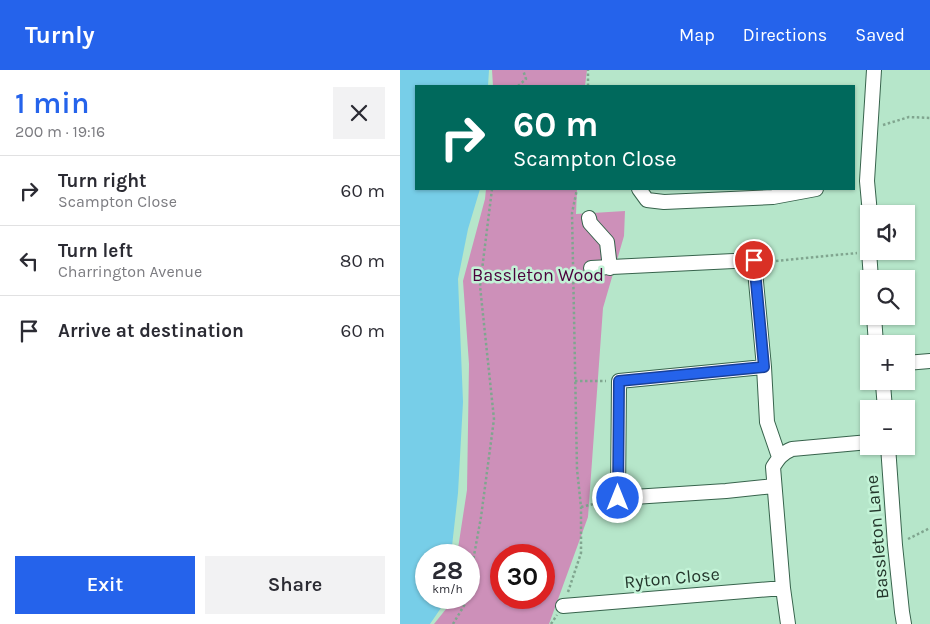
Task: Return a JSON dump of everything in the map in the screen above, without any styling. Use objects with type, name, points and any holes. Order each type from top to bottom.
[{"type":"street","points":[[867,205],[860,182],[870,129],[874,70]]},
{"type":"street","points":[[640,190],[647,200],[664,202],[773,197],[811,190]]},
{"type":"street","points":[[589,218],[590,223],[607,242],[610,268]]},
{"type":"street","points":[[592,268],[754,260],[768,422],[780,457]]},
{"type":"street","points":[[915,362],[930,361]]},
{"type":"street","points":[[764,367],[619,381],[618,498],[774,486]]},
{"type":"street","points":[[788,624],[772,467],[786,451],[792,449],[860,443]]},
{"type":"street","name":"Bassleton Lane","points":[[889,455],[895,545],[904,624]]},
{"type":"street","name":"Ryton Close","points":[[563,606],[783,588]]},
{"type":"path","points":[[519,85],[526,79],[523,70]]},
{"type":"path","points":[[588,70],[588,85]]},
{"type":"path","points":[[870,129],[909,117],[930,118]]},
{"type":"path","points":[[477,544],[482,517],[494,419],[480,286],[492,190]]},
{"type":"path","points":[[550,624],[563,606],[581,553],[581,507],[577,469],[572,213],[577,190]]},
{"type":"path","points":[[754,260],[776,261],[860,252]]},
{"type":"path","points":[[575,381],[619,381]]},
{"type":"path","points":[[581,507],[618,498]]},
{"type":"path","points":[[895,545],[930,528]]},
{"type":"path","points":[[453,624],[462,609]]},
{"type":"green space","points":[[492,70],[587,70],[585,85],[493,85]]},
{"type":"green space","name":"Bassleton Wood","points":[[486,190],[577,190],[576,214],[625,211],[624,236],[603,308],[588,517],[555,608],[555,544],[490,544],[490,609],[554,609],[549,624],[434,624],[446,609],[480,609],[480,544],[459,544],[467,490],[469,364],[463,281]]},
{"type":"water","points":[[400,70],[489,70],[488,85],[415,85],[415,190],[480,190],[468,229],[458,279],[463,402],[458,493],[452,544],[415,544],[415,609],[440,609],[430,624],[400,624]]},
{"type":"route","points":[[618,498],[619,381],[764,367],[754,260]]}]
